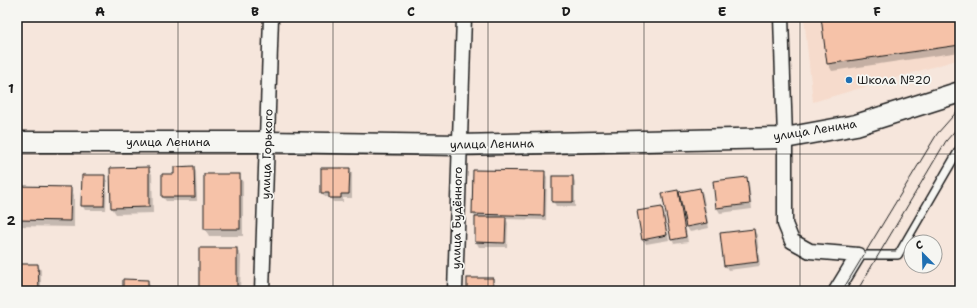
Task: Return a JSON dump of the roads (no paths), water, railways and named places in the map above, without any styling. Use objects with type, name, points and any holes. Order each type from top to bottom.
[{"type":"main road","name":"улица Ленина","points":[[17,142],[267,142],[458,145],[785,138],[856,124],[960,92]]},
{"type":"street","name":"улица Горького","points":[[262,291],[271,17]]},
{"type":"street","name":"улица Будённого","points":[[455,291],[458,145],[464,17]]},
{"type":"street","points":[[781,17],[785,138],[785,224],[792,241],[810,251],[858,255],[836,291]]},
{"type":"lane","points":[[858,255],[898,254],[960,148]]},
{"type":"tram line","points":[[842,291],[937,134],[960,108]]},
{"type":"tram line","points":[[857,291],[946,141],[960,125]]},
{"type":"place","name":"Школа №20","points":[[849,80]]}]
